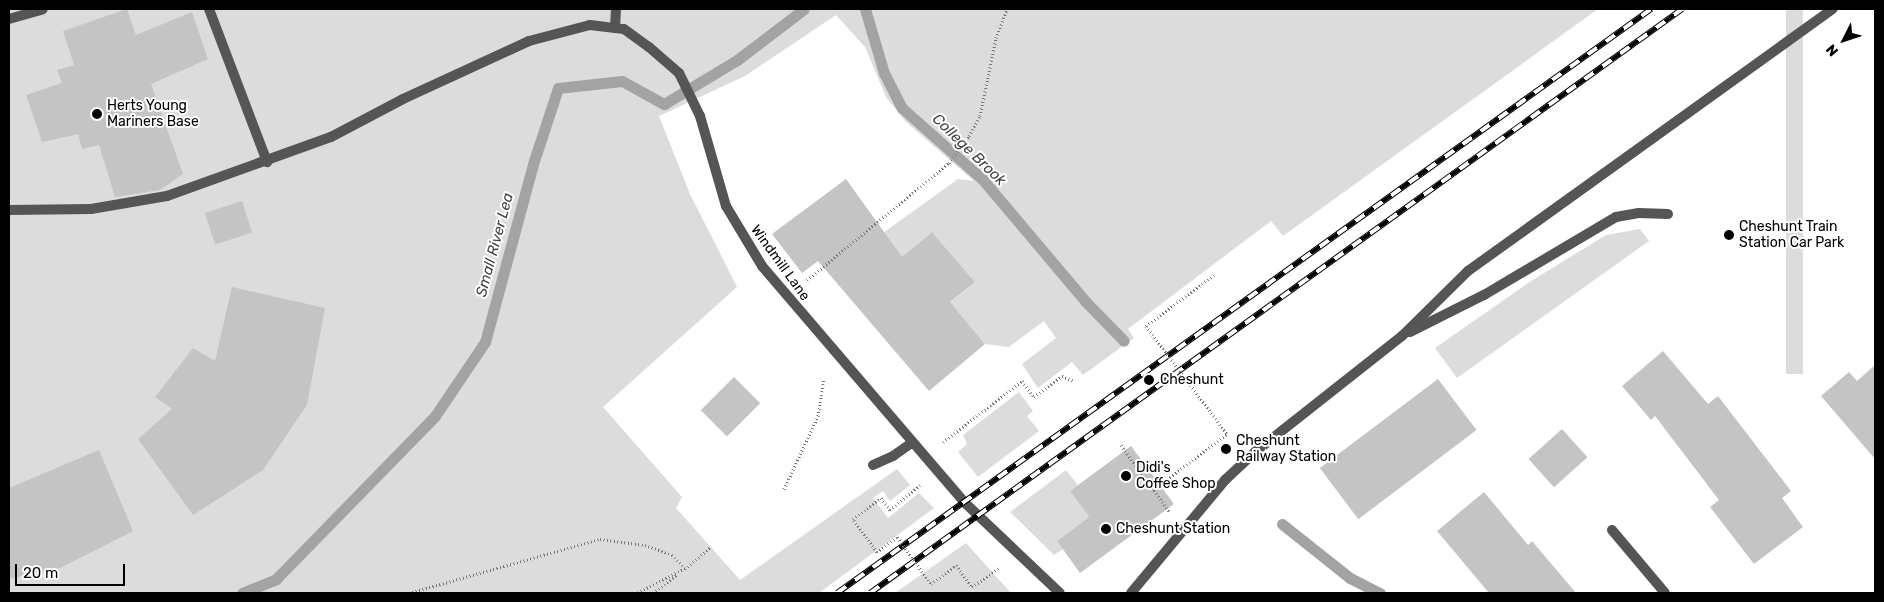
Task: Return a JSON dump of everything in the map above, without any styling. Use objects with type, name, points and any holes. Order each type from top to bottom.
[{"type":"street","points":[[9,20],[43,9]]},
{"type":"street","points":[[209,9],[266,162]]},
{"type":"street","points":[[615,28],[616,9]]},
{"type":"street","points":[[1131,593],[1225,480],[1255,452],[1402,336],[1468,271],[1834,9]]},
{"type":"street","name":"Windmill Lane","points":[[9,210],[91,209],[166,196],[266,162],[330,137],[403,100],[529,41],[590,25],[624,29],[649,47],[679,73],[700,116],[726,206],[745,241],[786,298],[978,516],[1060,593]]},
{"type":"street","points":[[1402,336],[1484,295],[1616,217],[1639,213],[1668,214]]},
{"type":"street","points":[[873,465],[893,456],[913,442]]},
{"type":"street","points":[[1612,530],[1665,593]]},
{"type":"path","points":[[786,298],[949,163],[969,136],[980,116],[996,38],[1007,9]]},
{"type":"path","points":[[1153,490],[1227,434],[1146,326],[1214,274]]},
{"type":"path","points":[[784,489],[818,416],[824,381],[823,373]]},
{"type":"path","points":[[941,444],[1022,381],[1034,397],[1062,376],[1074,381]]},
{"type":"path","points":[[1121,445],[1170,512]]},
{"type":"path","points":[[920,485],[890,510],[881,498],[853,519],[877,552],[897,537],[931,584],[956,565],[972,587],[999,568]]},
{"type":"path","points":[[409,593],[600,540],[645,545],[672,555],[685,568]]},
{"type":"path","points":[[653,593],[711,546]]},
{"type":"path","points":[[637,593],[685,568]]},
{"type":"shaded area","points":[[9,9],[1598,9],[1283,236],[1271,221],[1128,329],[1134,338],[1083,375],[1072,362],[1038,388],[1022,364],[1056,338],[1044,321],[1009,347],[985,344],[955,308],[925,323],[975,282],[932,232],[895,263],[876,238],[958,179],[974,181],[906,122],[886,97],[865,47],[836,15],[745,76],[659,116],[690,194],[737,287],[603,407],[682,497],[676,508],[740,580],[897,469],[910,485],[890,501],[883,491],[873,498],[888,518],[919,493],[934,508],[819,593],[9,593]]},
{"type":"shaded area","points":[[1786,9],[1803,9],[1803,374],[1786,374]]},
{"type":"shaded area","points":[[1640,229],[1649,241],[1457,378],[1435,348],[1528,283],[1606,235]]},
{"type":"shaded area","points":[[1019,392],[1033,411],[1027,416],[1039,431],[978,477],[958,452],[967,444],[963,435]]},
{"type":"shaded area","points":[[1066,470],[1078,485],[1070,491],[1089,517],[1057,541],[1063,549],[1054,555],[1010,512]]},
{"type":"shaded area","points":[[966,543],[1011,593],[895,593]]},
{"type":"building","name":"Herts Young Mariners Base","points":[[127,9],[136,35],[192,12],[208,59],[151,84],[183,174],[160,190],[115,197],[99,145],[82,149],[78,134],[42,142],[26,95],[62,83],[57,70],[74,65],[63,31]]},
{"type":"building","points":[[846,179],[902,257],[932,232],[975,282],[950,302],[985,344],[929,391],[818,261],[802,273],[772,234]]},
{"type":"building","points":[[242,201],[252,232],[215,244],[205,213]]},
{"type":"building","points":[[232,287],[325,308],[307,405],[263,470],[193,515],[138,439],[172,409],[155,397],[193,348],[215,361]]},
{"type":"building","points":[[1663,351],[1708,404],[1718,396],[1791,491],[1782,498],[1803,527],[1754,564],[1710,507],[1719,500],[1655,416],[1651,420],[1622,386]]},
{"type":"building","points":[[1875,365],[1875,459],[1821,396],[1849,372],[1857,381]]},
{"type":"building","points":[[734,377],[760,403],[727,436],[701,410]]},
{"type":"building","points":[[1438,379],[1477,430],[1358,519],[1320,468]]},
{"type":"building","points":[[1562,429],[1587,457],[1554,487],[1529,459]]},
{"type":"building","name":"Cheshunt Station","points":[[1131,446],[1174,504],[1080,573],[1057,541],[1089,517],[1070,491]]},
{"type":"building","points":[[99,450],[133,531],[60,568],[9,579],[9,488]]},
{"type":"building","points":[[1484,492],[1528,545],[1532,541],[1576,593],[1489,593],[1437,531]]},
{"type":"waterway","name":"Small River Lea","points":[[242,593],[276,579],[435,416],[485,342],[533,164],[558,88],[622,81],[664,104],[737,60],[804,9]]},
{"type":"waterway","name":"College Brook","points":[[865,9],[884,73],[902,108],[983,180],[1086,302],[1124,341]]},
{"type":"waterway","name":"College Brook","points":[[1282,524],[1350,578],[1380,593]]},
{"type":"railway","points":[[837,593],[1651,9]]},
{"type":"railway","points":[[870,593],[1682,9]]},
{"type":"place","name":"Herts Young Mariners Base","points":[[97,114]]},
{"type":"place","name":"Cheshunt Train Station Car Park","points":[[1729,235]]},
{"type":"place","name":"Cheshunt","points":[[1149,380]]},
{"type":"place","name":"Cheshunt Railway Station","points":[[1226,449]]},
{"type":"place","name":"Didi's Coffee Shop","points":[[1126,476]]},
{"type":"place","name":"Cheshunt Station","points":[[1106,529]]}]
